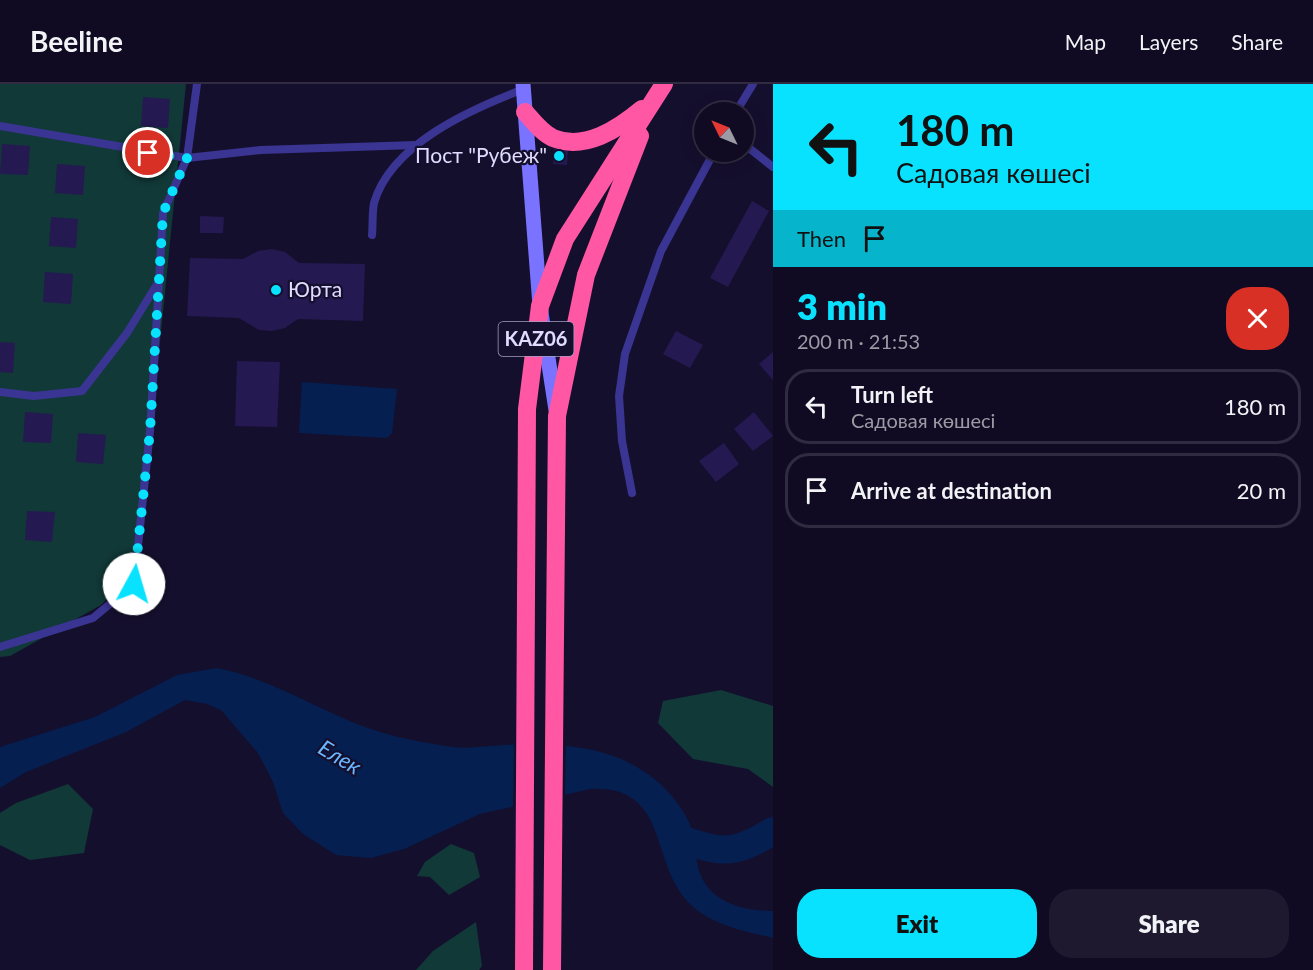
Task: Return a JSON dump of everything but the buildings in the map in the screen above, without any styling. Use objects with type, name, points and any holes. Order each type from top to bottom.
[{"type":"highway","points":[[525,112],[551,137],[567,142],[584,141],[603,135],[629,120],[660,91]]},
{"type":"highway","name":"KАZ06","points":[[524,970],[526,409],[540,306],[565,239],[660,91]]},
{"type":"highway","name":"KАZ06","points":[[552,970],[557,416],[586,275],[660,91]]},
{"type":"street","points":[[524,87],[540,306],[557,416]]},
{"type":"lane","points":[[0,647],[93,618],[134,584],[150,431],[163,213],[187,158],[197,84]]},
{"type":"lane","points":[[742,102],[753,84]]},
{"type":"lane","points":[[372,235],[374,204],[387,176],[416,145],[483,104],[524,87]]},
{"type":"lane","points":[[0,126],[187,158],[261,150],[416,145]]},
{"type":"lane","points":[[754,152],[773,167]]},
{"type":"lane","points":[[632,494],[622,441],[619,396],[625,354],[661,251],[709,162]]},
{"type":"lane","points":[[0,392],[34,396],[82,391],[127,333],[159,281]]},
{"type":"green space","points":[[0,84],[186,84],[137,569],[101,605],[10,656],[0,657]]},
{"type":"green space","points":[[721,690],[773,706],[773,787],[748,769],[693,759],[658,723],[663,701]]},
{"type":"green space","points":[[68,784],[93,809],[84,853],[30,860],[0,845],[0,813],[16,803]]},
{"type":"green space","points":[[451,844],[474,853],[480,877],[449,895],[430,877],[417,876],[425,862]]},
{"type":"green space","points":[[476,922],[482,966],[479,970],[416,970],[433,951]]},
{"type":"water","points":[[302,382],[397,389],[392,433],[387,438],[299,433]]},
{"type":"water","points":[[217,668],[273,686],[346,719],[386,734],[459,748],[520,744],[574,747],[608,754],[625,761],[661,784],[683,811],[691,829],[701,875],[707,886],[725,901],[736,906],[773,911],[773,938],[717,922],[697,911],[677,886],[646,813],[634,799],[616,791],[590,789],[480,814],[404,849],[371,858],[336,855],[303,834],[283,813],[273,782],[258,753],[221,710],[207,704],[185,700],[126,732],[26,772],[0,788],[0,747],[95,717],[177,675]]},
{"type":"pier","points":[[550,740],[566,743],[565,798],[513,810],[514,742]]},
{"type":"waterway","name":"Елек","points":[[678,838],[705,847],[727,850],[747,845],[773,831]]},
{"type":"place","name":"Пост \"Рубеж\"","points":[[559,156]]},
{"type":"place","name":"Юрта","points":[[276,290]]},
{"type":"route","points":[[134,584],[150,431],[163,213],[187,158],[148,153]]}]
